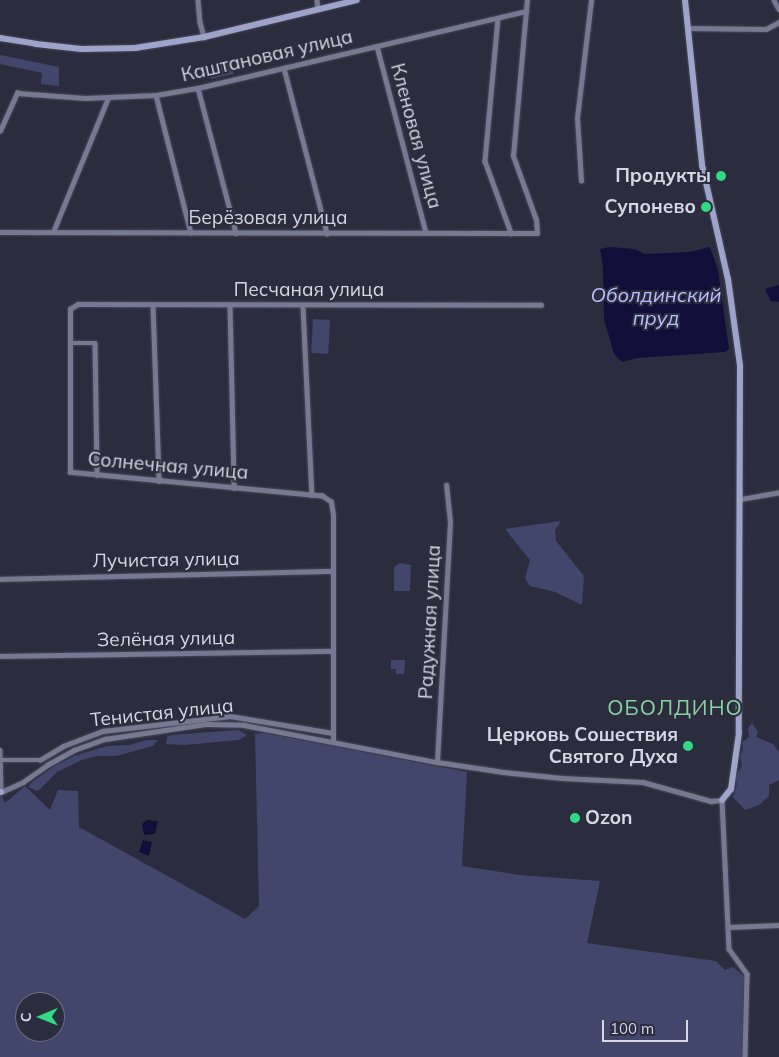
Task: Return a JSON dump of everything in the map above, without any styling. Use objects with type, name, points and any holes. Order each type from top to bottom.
[{"type":"street","points":[[198,0],[200,22],[204,37]]},
{"type":"street","points":[[317,0],[318,9]]},
{"type":"street","points":[[0,38],[36,44],[101,49],[150,46],[204,37],[356,0]]},
{"type":"street","points":[[526,11],[527,0]]},
{"type":"street","points":[[581,181],[576,118],[590,0]]},
{"type":"street","points":[[0,750],[0,792],[23,782],[47,764],[74,750],[105,739],[205,724],[244,725],[437,762],[562,778],[643,782],[711,801],[722,800],[732,789],[740,733],[740,366],[728,279],[702,165],[685,0]]},
{"type":"street","points":[[774,0],[779,10]]},
{"type":"street","name":"Каштановая улица","points":[[0,131],[14,97],[20,92],[108,98],[156,95],[198,88],[526,11]]},
{"type":"street","name":"Берёзовая улица","points":[[0,232],[537,233],[536,220],[513,156],[526,11]]},
{"type":"street","points":[[498,18],[485,161],[511,233]]},
{"type":"street","points":[[687,28],[766,29],[779,22]]},
{"type":"street","name":"Кленовая улица","points":[[377,46],[426,233]]},
{"type":"street","points":[[284,68],[327,233]]},
{"type":"street","points":[[198,88],[236,233]]},
{"type":"street","points":[[156,95],[191,233]]},
{"type":"street","points":[[53,232],[108,98]]},
{"type":"street","name":"Песчаная улица","points":[[78,304],[303,306],[541,305]]},
{"type":"street","name":"Солнечная улица","points":[[78,304],[70,309],[70,472],[322,496],[330,502],[333,515],[333,571]]},
{"type":"street","points":[[153,305],[159,480]]},
{"type":"street","points":[[230,305],[234,488]]},
{"type":"street","points":[[303,306],[312,495]]},
{"type":"street","points":[[70,343],[95,343],[97,474]]},
{"type":"street","name":"Радужная улица","points":[[437,762],[450,522],[446,484]]},
{"type":"street","points":[[741,499],[779,492]]},
{"type":"street","points":[[333,571],[333,742]]},
{"type":"street","name":"Лучистая улица","points":[[0,579],[333,571]]},
{"type":"street","name":"Зелёная улица","points":[[0,656],[333,650]]},
{"type":"street","name":"Тенистая улица","points":[[0,760],[40,760],[63,746],[103,731],[230,716],[333,733]]},
{"type":"street","points":[[722,800],[731,954],[747,974],[745,1057]]},
{"type":"street","points":[[728,927],[779,924]]},
{"type":"shaded area","points":[[0,55],[59,67],[59,86],[41,84],[42,73],[0,64]]},
{"type":"shaded area","points":[[231,61],[234,74],[211,79],[208,66]]},
{"type":"shaded area","points":[[313,319],[330,320],[328,354],[311,353]]},
{"type":"shaded area","points":[[561,521],[555,530],[556,541],[584,576],[582,605],[555,592],[530,586],[525,578],[530,560],[505,529]]},
{"type":"shaded area","points":[[400,563],[411,565],[410,591],[394,591],[394,567]]},
{"type":"shaded area","points":[[391,660],[405,660],[404,674],[396,674],[396,669],[391,669]]},
{"type":"shaded area","points":[[752,723],[758,732],[756,737],[773,744],[779,752],[779,780],[769,785],[769,796],[759,805],[745,810],[733,797],[737,784],[735,777],[742,766],[740,756],[743,750],[742,742],[749,737],[748,728]]},
{"type":"shaded area","points":[[238,730],[247,735],[239,740],[184,745],[166,744],[167,737],[171,735]]},
{"type":"shaded area","points":[[264,733],[467,772],[462,866],[519,875],[600,881],[587,943],[716,961],[725,970],[733,967],[744,976],[742,1057],[0,1057],[0,792],[5,803],[25,786],[50,810],[58,790],[78,791],[79,827],[245,919],[259,906],[255,734]]},
{"type":"shaded area","points":[[147,740],[158,740],[153,746],[116,756],[96,756],[82,760],[57,772],[38,791],[28,787],[53,767],[74,756],[107,746],[129,745]]},
{"type":"water","name":"Оболдинский пруд","points":[[609,247],[635,249],[645,254],[690,252],[710,247],[718,270],[729,349],[725,352],[637,358],[622,362],[614,354],[604,319],[603,267],[600,249]]},
{"type":"water","points":[[779,285],[779,302],[771,301],[765,289]]},
{"type":"water","points":[[147,820],[158,821],[155,834],[144,835],[142,824]]},
{"type":"water","points":[[143,840],[152,842],[149,856],[139,852]]},
{"type":"place","name":"Продукты","points":[[721,176]]},
{"type":"place","name":"Супонево","points":[[706,207]]},
{"type":"place","name":"Церковь Сошествия Святого Духа","points":[[688,746]]},
{"type":"place","name":"Ozon","points":[[575,818]]},
{"type":"district","name":"ОБОЛДИНО","points":[[675,707]]}]
